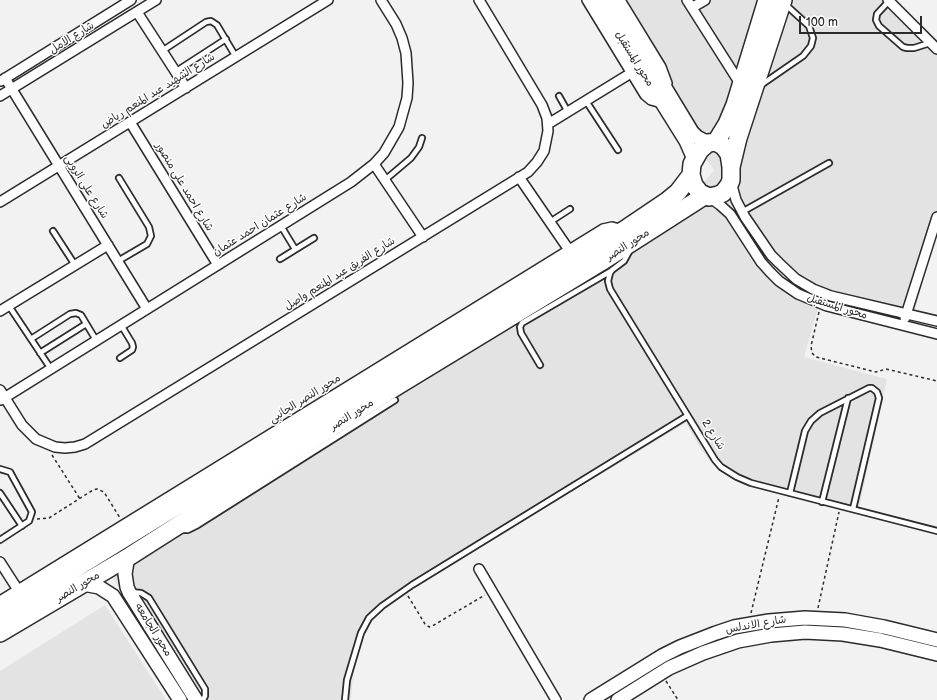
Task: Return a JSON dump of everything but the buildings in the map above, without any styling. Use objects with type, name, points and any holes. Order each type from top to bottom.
[{"type":"highway","points":[[747,88],[732,115],[712,142],[700,150],[693,167],[696,189],[706,196],[723,193],[729,185],[747,88],[778,1]]},
{"type":"highway","points":[[712,142],[723,146],[728,151],[731,174]]},
{"type":"highway","name":"محور النصر","points":[[677,204],[693,167]]},
{"type":"highway","name":"محور النصر","points":[[0,633],[130,556],[628,236],[662,205],[677,204],[706,196]]},
{"type":"highway","name":"محور النصر","points":[[0,615],[129,526],[394,387]]},
{"type":"street","name":"شارع الامل","points":[[3,80],[131,0]]},
{"type":"street","name":"شارع الامل","points":[[0,96],[156,0]]},
{"type":"street","name":"شارع الشهيد عبد المنعم رياض","points":[[0,202],[328,0]]},
{"type":"street","name":"شارع عثمان احمد عثمان","points":[[3,400],[96,340],[352,182],[374,164],[388,146],[399,127],[406,105],[408,83],[407,60],[402,38],[396,24],[381,0]]},
{"type":"street","name":"شارع الفريق عبد المنعم واصل","points":[[3,400],[28,433],[45,444],[65,448],[75,447],[94,440],[520,177],[533,167],[541,157],[548,138],[548,124],[542,105],[479,0]]},
{"type":"street","points":[[586,0],[647,97],[652,100],[666,100]]},
{"type":"street","name":"محور المستقبل","points":[[598,0],[666,100],[697,137],[712,142]]},
{"type":"street","name":"محور المستقبل","points":[[615,0],[686,141],[693,167]]},
{"type":"street","points":[[705,0],[690,3],[747,88]]},
{"type":"street","points":[[888,1],[933,40],[937,49]]},
{"type":"street","points":[[137,12],[186,88]]},
{"type":"street","points":[[548,124],[631,73]]},
{"type":"street","name":"شارع على الروبى","points":[[3,80],[12,89],[147,309]]},
{"type":"street","name":"شارع احمد على منصور","points":[[130,122],[218,265]]},
{"type":"street","points":[[374,164],[423,237]]},
{"type":"street","name":"محور المستقبل","points":[[731,174],[736,200],[742,212],[771,255],[787,272],[804,284],[831,296],[937,321]]},
{"type":"street","points":[[520,177],[569,250]]},
{"type":"street","name":"محور المستقبل","points":[[706,196],[720,204],[730,214],[761,262],[779,281],[798,294],[821,304],[937,334]]},
{"type":"street","points":[[903,325],[937,217]]},
{"type":"street","name":"محور النصر الجانبى","points":[[0,601],[129,526],[606,228],[615,227],[628,236]]},
{"type":"street","points":[[0,311],[108,245]]},
{"type":"street","points":[[0,390],[3,400]]},
{"type":"street","name":"محور الجامعه","points":[[130,556],[127,562],[125,574],[129,592],[196,700]]},
{"type":"street","points":[[0,562],[18,590]]},
{"type":"street","points":[[479,570],[556,700]]},
{"type":"street","name":"محور الجامعه","points":[[83,584],[99,587],[114,596],[180,700]]},
{"type":"street","name":"شارع الاندلس","points":[[591,700],[662,656],[680,647],[716,633],[749,624],[787,619],[815,618],[864,622],[937,638]]},
{"type":"street","name":"شارع الاندلس","points":[[618,700],[661,673],[686,660],[720,646],[754,637],[788,633],[824,632],[862,636],[935,654]]},
{"type":"street","points":[[935,654],[937,638]]},
{"type":"lane","points":[[747,88],[803,56],[811,46],[813,38],[809,26],[778,1]]},
{"type":"lane","points":[[888,1],[878,14],[876,20],[879,26],[903,47],[914,48],[933,40]]},
{"type":"lane","points":[[162,50],[209,21],[215,23],[236,56]]},
{"type":"lane","points":[[175,72],[226,39]]},
{"type":"lane","points":[[559,96],[568,112]]},
{"type":"lane","points":[[586,101],[618,150]]},
{"type":"lane","points":[[385,180],[414,155],[422,138]]},
{"type":"lane","points":[[742,212],[829,163]]},
{"type":"lane","points":[[118,261],[147,244],[151,236],[149,227],[119,178]]},
{"type":"lane","points":[[550,222],[570,209]]},
{"type":"lane","points":[[280,226],[295,250]]},
{"type":"lane","points":[[53,231],[75,265]]},
{"type":"lane","points":[[540,366],[521,333],[520,327],[522,323],[612,270],[626,258],[630,248],[628,236]]},
{"type":"lane","points":[[280,259],[314,238]]},
{"type":"lane","name":"شارع 2","points":[[612,270],[608,281],[610,289],[714,460],[721,467],[744,480],[781,491],[937,531]]},
{"type":"lane","points":[[9,306],[51,369]]},
{"type":"lane","points":[[31,339],[73,313],[79,314],[96,340]]},
{"type":"lane","points":[[40,353],[86,324]]},
{"type":"lane","points":[[120,358],[132,350],[133,346],[121,325]]},
{"type":"lane","points":[[790,493],[807,426],[815,416],[869,388],[875,390],[879,395],[879,398],[853,509]]},
{"type":"lane","points":[[822,502],[848,398]]},
{"type":"lane","points":[[345,700],[347,680],[361,633],[364,625],[375,612],[412,585],[687,416]]},
{"type":"lane","points":[[0,469],[10,472],[32,508],[31,518],[22,526],[0,540]]},
{"type":"lane","points":[[0,493],[22,526]]},
{"type":"lane","points":[[129,592],[141,593],[149,598],[205,689],[205,696],[203,700]]},
{"type":"path","points":[[821,304],[811,346],[811,351],[814,355],[876,372],[886,369],[937,381]]},
{"type":"path","points":[[45,444],[80,499]]},
{"type":"path","points":[[31,518],[49,518],[93,490],[101,490],[129,526]]},
{"type":"path","points":[[749,624],[781,491]]},
{"type":"path","points":[[815,618],[840,506]]},
{"type":"path","points":[[412,585],[408,590],[408,597],[425,624],[429,626],[434,625],[492,591]]},
{"type":"path","points":[[661,673],[678,700]]},
{"type":"shaded area","points":[[605,0],[895,0],[937,40],[937,234],[929,256],[913,320],[821,298],[804,357],[887,379],[858,513],[738,481],[723,472],[711,462],[700,448],[686,423],[398,596],[371,623],[364,635],[355,661],[351,700],[189,700],[103,562],[683,200],[700,187],[714,170],[670,107]]},
{"type":"shaded area","points":[[105,605],[166,700],[0,700],[0,671]]}]
